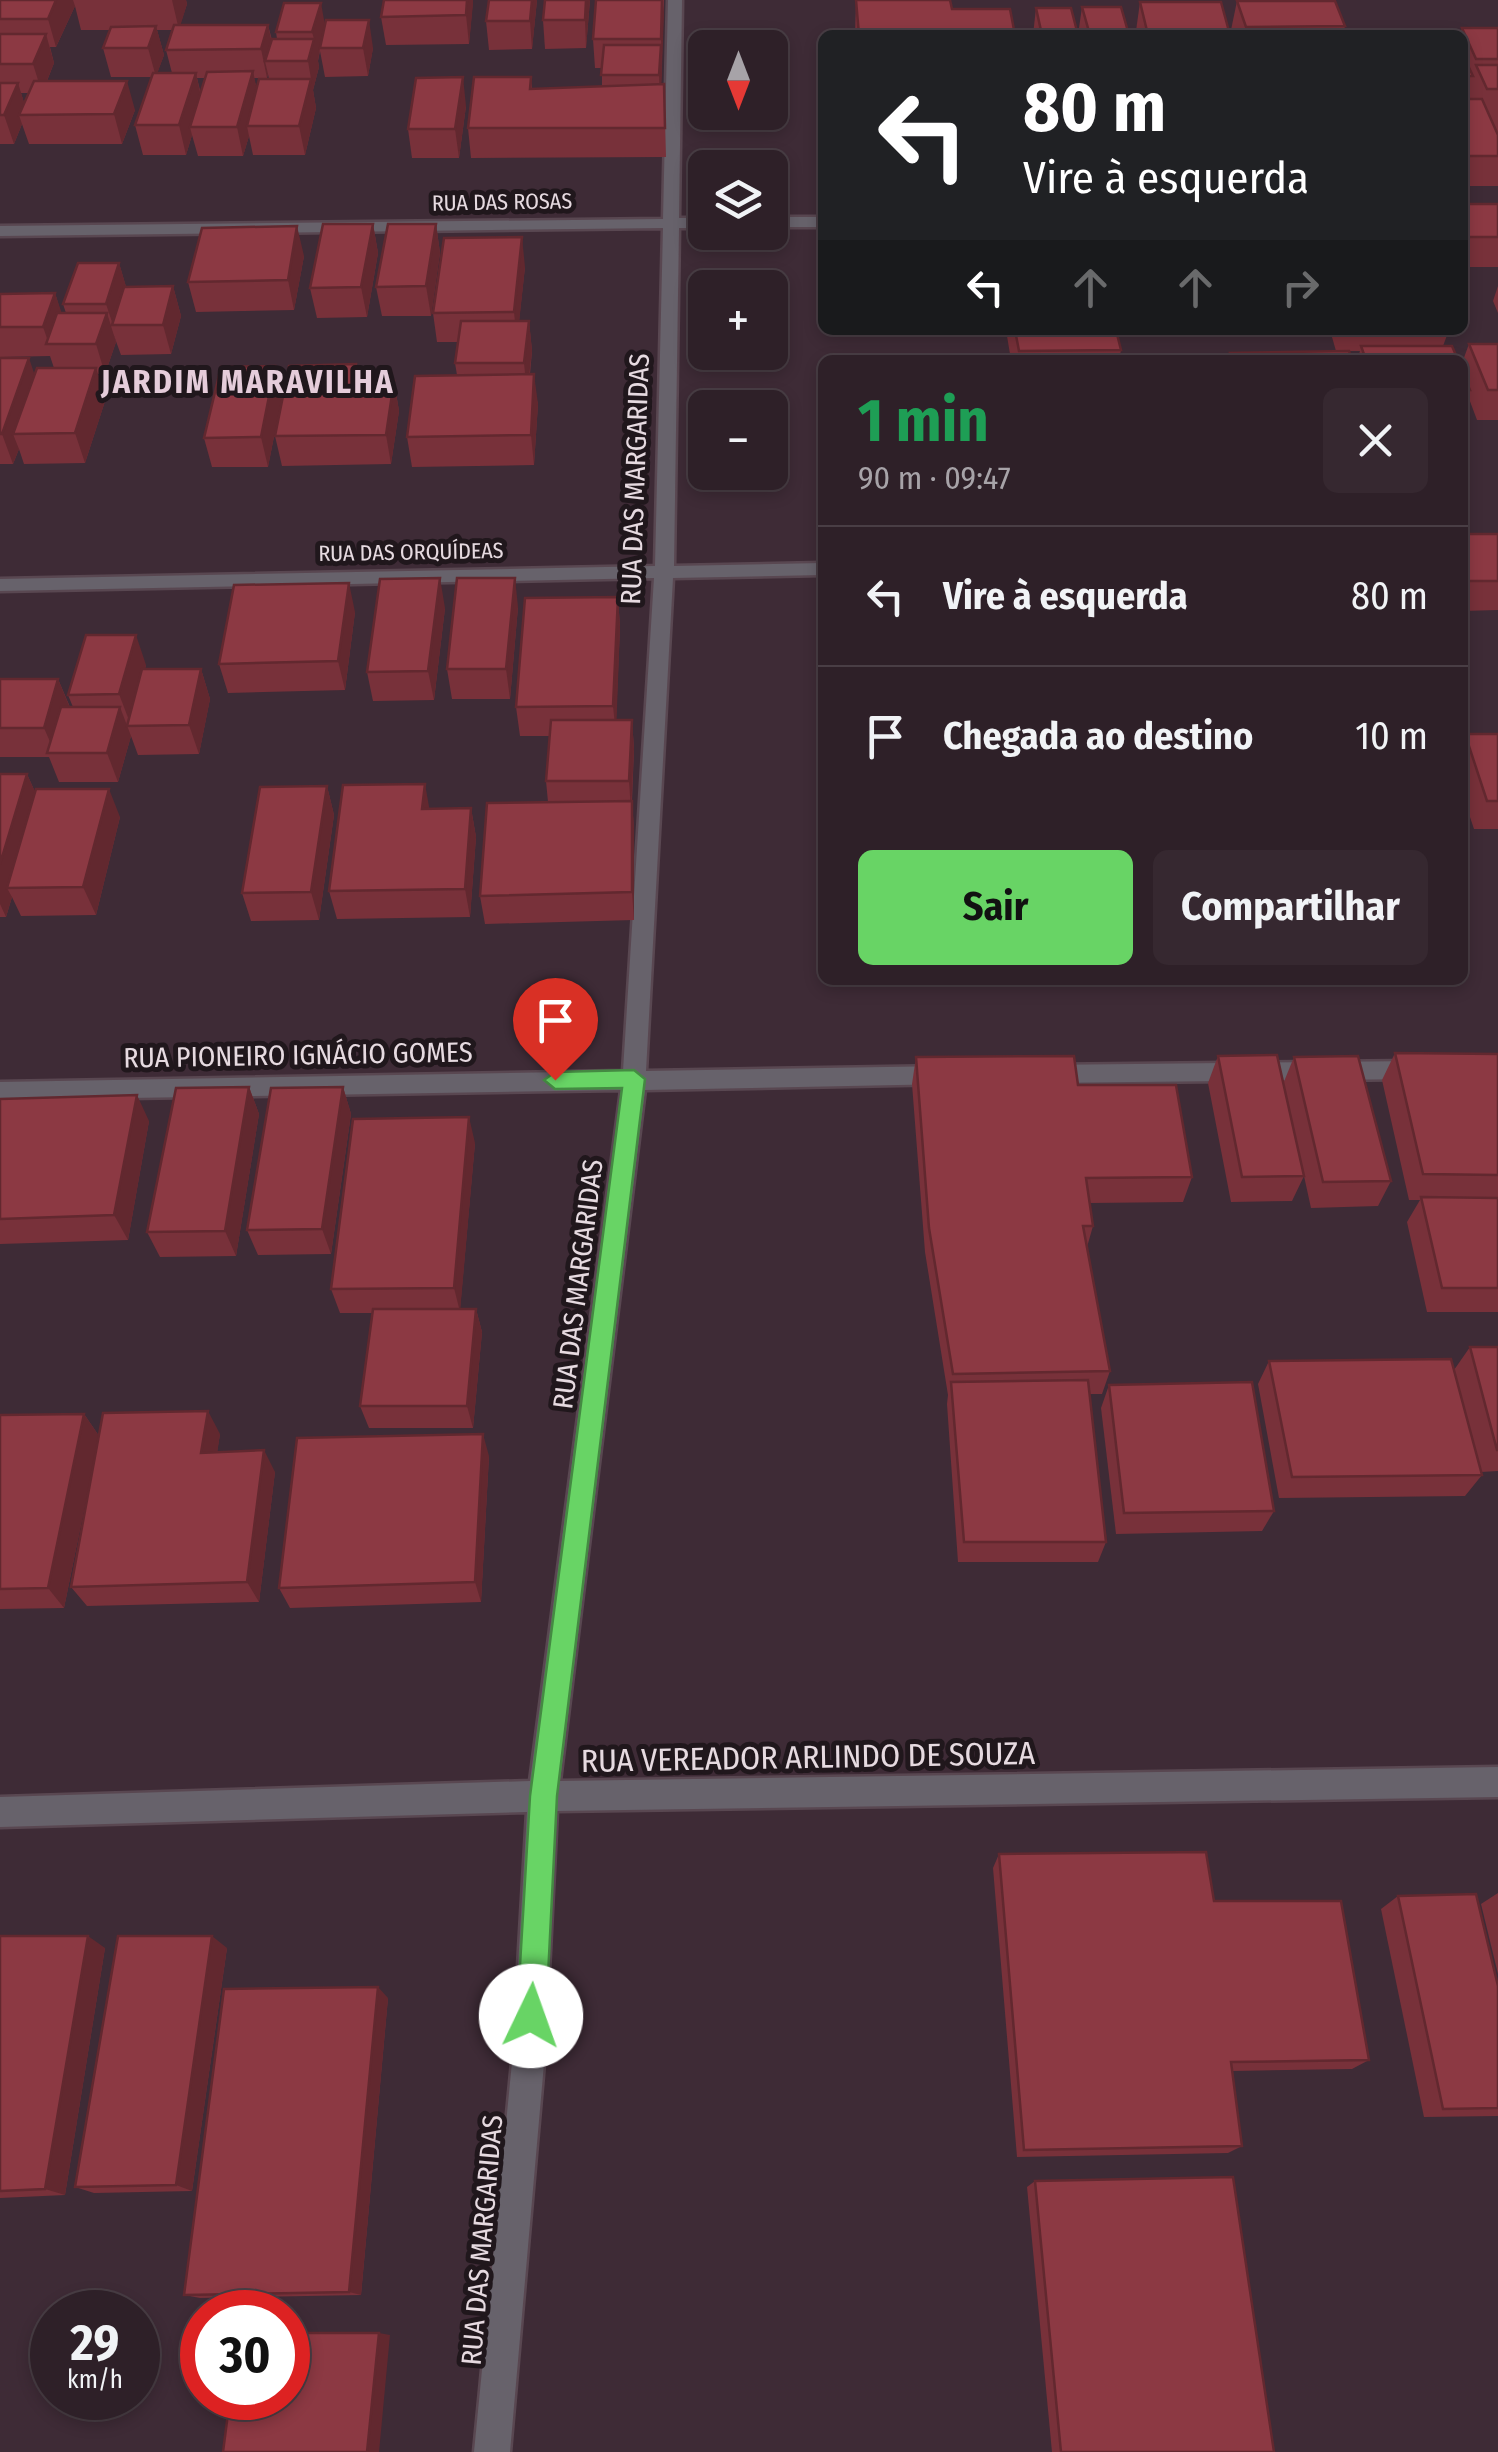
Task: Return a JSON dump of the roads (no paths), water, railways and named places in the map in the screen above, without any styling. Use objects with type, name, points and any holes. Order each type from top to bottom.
[{"type":"street","name":"RUA DAS MARGARIDAS","points":[[492,2452],[529,2052],[543,1796],[634,1079],[664,572],[675,0]]},
{"type":"street","points":[[788,222],[818,222]]},
{"type":"street","name":"RUA DAS ROSAS","points":[[0,231],[688,223]]},
{"type":"street","name":"RUA DAS ORQUÍDEAS","points":[[0,585],[818,569]]},
{"type":"street","points":[[1027,1074],[1439,1070]]},
{"type":"street","name":"RUA PIONEIRO IGNÁCIO GOMES","points":[[0,1091],[968,1075]]},
{"type":"street","name":"RUA VEREADOR ARLINDO DE SOUZA","points":[[0,1812],[543,1796],[1498,1782]]},
{"type":"district","name":"JARDIM MARAVILHA","points":[[248,382]]}]
